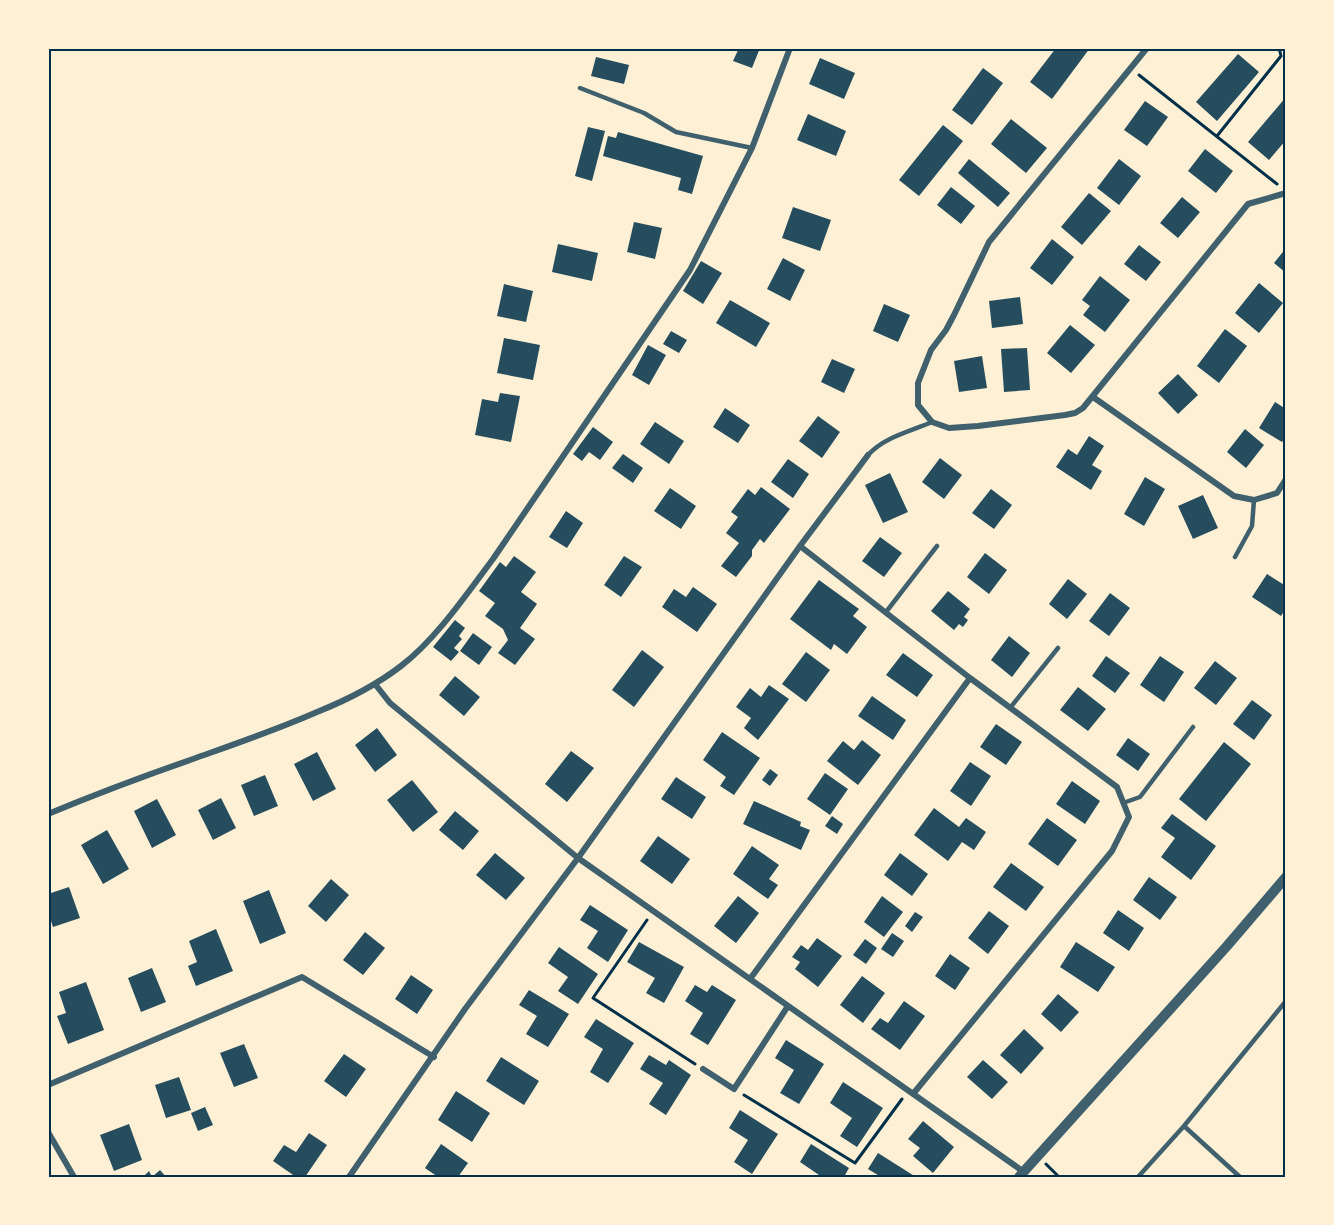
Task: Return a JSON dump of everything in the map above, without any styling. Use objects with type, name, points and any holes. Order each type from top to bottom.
[{"type":"street","points":[[48,814],[135,779],[282,727],[342,701],[375,684],[402,665],[426,643],[466,596],[493,559],[690,270],[752,148],[790,48]]},
{"type":"street","points":[[1147,48],[989,242],[946,330],[931,350],[918,384],[918,405],[932,422],[949,428],[978,426],[1065,415],[1083,408],[1248,204],[1286,193]]},
{"type":"street","points":[[1093,397],[1234,496],[1254,500],[1277,493],[1286,479]]},
{"type":"street","points":[[350,1177],[465,1009],[578,858],[800,546],[868,455]]},
{"type":"street","points":[[800,546],[969,678],[1117,787],[1128,817],[1112,851],[911,1092]]},
{"type":"street","points":[[750,979],[969,678]]},
{"type":"street","points":[[375,684],[390,703],[578,858],[911,1092],[1022,1174],[1286,877]]},
{"type":"street","points":[[48,1085],[302,977],[434,1057]]},
{"type":"street","points":[[703,1069],[734,1089],[788,1006]]},
{"type":"street","points":[[48,1132],[74,1177]]},
{"type":"lane","points":[[580,88],[644,113],[676,132],[752,148]]},
{"type":"lane","points":[[868,455],[886,441],[932,422]]},
{"type":"lane","points":[[1235,557],[1252,526],[1254,500]]},
{"type":"lane","points":[[886,612],[937,546]]},
{"type":"lane","points":[[1010,708],[1058,648]]},
{"type":"lane","points":[[1123,803],[1140,797],[1193,727]]},
{"type":"lane","points":[[1138,1177],[1184,1126],[1286,1001]]},
{"type":"lane","points":[[1184,1126],[1240,1177]]},
{"type":"path","points":[[1217,136],[1281,56],[1279,48]]},
{"type":"path","points":[[1130,68],[1277,184]]},
{"type":"path","points":[[653,911],[593,998],[703,1069]]},
{"type":"path","points":[[734,1089],[855,1163],[911,1092]]},
{"type":"building","points":[[739,48],[760,48],[752,68],[733,61]]},
{"type":"building","points":[[1056,48],[1090,48],[1052,99],[1030,82]]},
{"type":"building","points":[[1238,54],[1259,72],[1217,121],[1196,102]]},
{"type":"building","points":[[596,57],[629,65],[624,84],[591,76]]},
{"type":"building","points":[[820,58],[855,73],[844,99],[809,84]]},
{"type":"building","points":[[983,68],[1003,83],[972,125],[952,110]]},
{"type":"building","points":[[1286,97],[1286,140],[1269,160],[1248,142]]},
{"type":"building","points":[[1145,101],[1168,117],[1147,146],[1124,130]]},
{"type":"building","points":[[808,114],[846,131],[836,156],[797,140]]},
{"type":"building","points":[[1011,119],[1047,148],[1026,173],[991,144]]},
{"type":"building","points":[[943,125],[963,141],[919,196],[899,180]]},
{"type":"building","points":[[588,127],[605,131],[592,181],[575,176]]},
{"type":"building","points":[[618,132],[703,156],[692,194],[678,190],[681,178],[603,156],[608,136],[616,138]]},
{"type":"building","points":[[1205,149],[1233,171],[1216,193],[1188,171]]},
{"type":"building","points":[[969,159],[1010,193],[998,207],[958,173]]},
{"type":"building","points":[[1119,159],[1141,176],[1119,205],[1097,188]]},
{"type":"building","points":[[951,187],[975,206],[961,224],[937,205]]},
{"type":"building","points":[[1089,193],[1111,211],[1082,245],[1061,227]]},
{"type":"building","points":[[1182,197],[1200,212],[1178,238],[1160,223]]},
{"type":"building","points":[[793,207],[831,220],[820,251],[782,238]]},
{"type":"building","points":[[634,222],[662,228],[655,259],[627,252]]},
{"type":"building","points":[[1052,239],[1074,257],[1052,285],[1030,268]]},
{"type":"building","points":[[558,244],[598,253],[592,281],[552,272]]},
{"type":"building","points":[[1139,245],[1161,262],[1146,281],[1124,264]]},
{"type":"building","points":[[1286,248],[1286,273],[1274,263]]},
{"type":"building","points":[[783,258],[805,270],[790,301],[767,289]]},
{"type":"building","points":[[701,261],[722,273],[703,304],[683,291]]},
{"type":"building","points":[[1100,276],[1130,300],[1105,332],[1083,315],[1090,306],[1082,300]]},
{"type":"building","points":[[1259,283],[1283,303],[1259,333],[1235,313]]},
{"type":"building","points":[[504,284],[533,291],[526,322],[497,316]]},
{"type":"building","points":[[1020,297],[1023,324],[992,328],[989,301]]},
{"type":"building","points":[[730,300],[770,323],[756,347],[716,323]]},
{"type":"building","points":[[884,304],[910,315],[898,342],[873,331]]},
{"type":"building","points":[[1070,325],[1095,345],[1071,373],[1047,353]]},
{"type":"building","points":[[1225,329],[1247,346],[1219,383],[1197,366]]},
{"type":"building","points":[[671,331],[687,340],[679,353],[663,344]]},
{"type":"building","points":[[504,338],[540,345],[533,380],[497,373]]},
{"type":"building","points":[[648,345],[666,355],[649,385],[632,375]]},
{"type":"building","points":[[1027,348],[1030,390],[1004,392],[1001,349]]},
{"type":"building","points":[[982,356],[987,388],[959,392],[954,361]]},
{"type":"building","points":[[832,359],[855,369],[844,393],[821,382]]},
{"type":"building","points":[[1178,374],[1198,395],[1178,414],[1158,393]]},
{"type":"building","points":[[500,393],[520,396],[511,442],[475,435],[482,399],[498,402]]},
{"type":"building","points":[[1275,402],[1286,409],[1286,436],[1282,442],[1259,428]]},
{"type":"building","points":[[725,408],[750,425],[738,443],[713,427]]},
{"type":"building","points":[[818,416],[840,432],[822,458],[799,441]]},
{"type":"building","points":[[655,422],[684,441],[669,464],[640,444]]},
{"type":"building","points":[[593,427],[613,442],[600,460],[589,452],[582,461],[573,454]]},
{"type":"building","points":[[1245,429],[1264,445],[1246,468],[1227,452]]},
{"type":"building","points":[[1089,436],[1104,446],[1092,465],[1102,471],[1091,490],[1056,467],[1068,449],[1077,455]]},
{"type":"building","points":[[623,454],[643,468],[633,483],[612,468]]},
{"type":"building","points":[[940,458],[962,475],[944,499],[922,482]]},
{"type":"building","points":[[788,459],[809,474],[793,498],[771,482]]},
{"type":"building","points":[[890,473],[908,512],[883,523],[865,485]]},
{"type":"building","points":[[1145,477],[1165,489],[1144,526],[1124,514]]},
{"type":"building","points":[[761,487],[790,509],[764,543],[760,539],[752,550],[752,556],[736,577],[721,566],[739,543],[726,533],[738,517],[731,512],[748,489],[755,495]]},
{"type":"building","points":[[670,488],[696,506],[681,529],[654,511]]},
{"type":"building","points":[[991,489],[1012,505],[994,529],[972,513]]},
{"type":"building","points":[[1203,495],[1218,528],[1193,539],[1178,506]]},
{"type":"building","points":[[566,511],[583,523],[567,548],[549,537]]},
{"type":"building","points":[[880,537],[902,553],[884,577],[862,561]]},
{"type":"building","points":[[985,553],[1007,570],[989,594],[967,577]]},
{"type":"building","points":[[514,556],[536,572],[521,592],[537,604],[520,628],[535,639],[515,665],[498,653],[508,640],[503,629],[485,616],[495,603],[479,591],[500,562],[506,567]]},
{"type":"building","points":[[624,556],[642,567],[621,597],[604,585]]},
{"type":"building","points":[[1267,574],[1286,586],[1286,608],[1281,616],[1252,597]]},
{"type":"building","points":[[1068,579],[1087,594],[1067,619],[1049,604]]},
{"type":"building","points":[[819,580],[859,609],[853,616],[867,627],[847,654],[834,644],[831,650],[790,619]]},
{"type":"building","points":[[693,587],[717,604],[697,632],[662,607],[674,589],[686,597]]},
{"type":"building","points":[[948,591],[970,609],[964,617],[968,620],[963,627],[959,624],[954,630],[931,611]]},
{"type":"building","points":[[1110,593],[1130,608],[1109,636],[1089,621]]},
{"type":"building","points":[[455,620],[465,628],[459,636],[462,639],[454,648],[459,652],[451,661],[433,647]]},
{"type":"building","points":[[473,633],[492,647],[479,665],[460,651]]},
{"type":"building","points":[[1009,636],[1030,653],[1012,677],[991,660]]},
{"type":"building","points":[[642,650],[664,667],[634,707],[612,690]]},
{"type":"building","points":[[806,652],[830,670],[806,702],[782,684]]},
{"type":"building","points":[[903,653],[933,675],[917,697],[886,675]]},
{"type":"building","points":[[1106,656],[1130,673],[1115,693],[1092,676]]},
{"type":"building","points":[[1160,656],[1184,672],[1164,702],[1140,685]]},
{"type":"building","points":[[1215,661],[1237,678],[1216,705],[1194,688]]},
{"type":"building","points":[[455,676],[480,697],[464,716],[439,695]]},
{"type":"building","points":[[769,685],[789,699],[758,740],[744,728],[751,718],[736,707],[750,688],[761,697]]},
{"type":"building","points":[[1078,687],[1106,709],[1088,731],[1060,710]]},
{"type":"building","points":[[872,696],[906,720],[893,740],[858,716]]},
{"type":"building","points":[[1252,700],[1272,715],[1254,740],[1233,724]]},
{"type":"building","points":[[996,724],[1022,742],[1006,765],[980,747]]},
{"type":"building","points":[[377,728],[397,755],[375,772],[355,745]]},
{"type":"building","points":[[722,732],[760,758],[734,795],[720,786],[726,777],[703,760]]},
{"type":"building","points":[[1128,738],[1150,754],[1138,771],[1116,755]]},
{"type":"building","points":[[862,740],[881,755],[858,785],[827,761],[843,741],[854,750]]},
{"type":"building","points":[[1224,742],[1251,764],[1206,821],[1179,799]]},
{"type":"building","points":[[571,751],[594,768],[567,802],[545,784]]},
{"type":"building","points":[[317,752],[336,789],[313,801],[294,764]]},
{"type":"building","points":[[970,762],[991,776],[971,806],[950,791]]},
{"type":"building","points":[[770,769],[778,775],[770,786],[762,780]]},
{"type":"building","points":[[825,773],[848,789],[830,815],[807,799]]},
{"type":"building","points":[[265,775],[278,806],[254,816],[241,785]]},
{"type":"building","points":[[676,777],[706,797],[692,819],[661,799]]},
{"type":"building","points":[[412,780],[438,812],[413,832],[387,800]]},
{"type":"building","points":[[1072,781],[1100,801],[1085,824],[1056,804]]},
{"type":"building","points":[[221,798],[236,828],[213,840],[198,810]]},
{"type":"building","points":[[157,799],[176,835],[152,848],[134,811]]},
{"type":"building","points":[[754,801],[801,822],[800,826],[810,830],[801,850],[743,824]]},
{"type":"building","points":[[934,808],[959,827],[966,818],[986,832],[974,850],[962,842],[948,861],[914,835]]},
{"type":"building","points":[[455,811],[479,831],[463,850],[439,830]]},
{"type":"building","points":[[1172,814],[1216,846],[1191,880],[1161,857],[1175,838],[1161,828]]},
{"type":"building","points":[[832,816],[843,824],[837,834],[825,826]]},
{"type":"building","points":[[1047,818],[1077,840],[1058,866],[1028,844]]},
{"type":"building","points":[[107,830],[129,869],[103,884],[81,845]]},
{"type":"building","points":[[658,836],[690,859],[672,884],[640,861]]},
{"type":"building","points":[[752,846],[779,865],[769,879],[778,885],[768,899],[733,874]]},
{"type":"building","points":[[495,853],[525,878],[506,900],[476,875]]},
{"type":"building","points":[[900,853],[928,874],[912,896],[884,875]]},
{"type":"building","points":[[1011,863],[1044,887],[1026,911],[993,887]]},
{"type":"building","points":[[1149,877],[1177,897],[1160,920],[1133,900]]},
{"type":"building","points":[[331,879],[349,895],[326,922],[308,906]]},
{"type":"building","points":[[69,887],[80,918],[53,927],[48,912],[48,894]]},
{"type":"building","points":[[269,890],[286,933],[260,944],[243,901]]},
{"type":"building","points":[[738,896],[759,913],[736,943],[714,926]]},
{"type":"building","points":[[882,896],[903,912],[884,937],[864,922]]},
{"type":"building","points":[[590,905],[628,930],[608,962],[587,948],[598,931],[580,920]]},
{"type":"building","points":[[1118,910],[1144,928],[1129,951],[1103,933]]},
{"type":"building","points":[[989,911],[1009,926],[988,954],[968,938]]},
{"type":"building","points":[[915,912],[923,917],[912,932],[905,926]]},
{"type":"building","points":[[216,929],[233,971],[196,986],[188,966],[197,962],[189,941]]},
{"type":"building","points":[[365,932],[385,948],[363,975],[343,960]]},
{"type":"building","points":[[892,933],[904,941],[893,957],[881,949]]},
{"type":"building","points":[[817,938],[842,956],[818,987],[795,969],[800,962],[792,957],[801,945],[808,950]]},
{"type":"building","points":[[865,939],[877,948],[866,964],[853,955]]},
{"type":"building","points":[[639,942],[684,967],[664,1003],[646,993],[655,978],[627,962]]},
{"type":"building","points":[[1076,942],[1115,967],[1098,992],[1060,967]]},
{"type":"building","points":[[559,947],[598,974],[578,1004],[558,991],[568,977],[548,963]]},
{"type":"building","points":[[950,954],[970,968],[955,990],[935,976]]},
{"type":"building","points":[[152,968],[166,1002],[141,1012],[128,978]]},
{"type":"building","points":[[411,975],[433,990],[417,1014],[395,999]]},
{"type":"building","points":[[862,976],[885,993],[863,1023],[840,1005]]},
{"type":"building","points":[[86,982],[104,1030],[68,1044],[57,1016],[66,1013],[59,992]]},
{"type":"building","points":[[695,985],[707,992],[712,985],[736,1000],[708,1045],[690,1034],[703,1013],[685,1001]]},
{"type":"building","points":[[529,990],[569,1014],[548,1047],[526,1034],[537,1016],[519,1005]]},
{"type":"building","points":[[1058,994],[1079,1012],[1061,1032],[1041,1014]]},
{"type":"building","points":[[904,1001],[925,1016],[900,1050],[871,1029],[880,1018],[888,1023]]},
{"type":"building","points":[[596,1019],[634,1043],[608,1083],[590,1072],[603,1049],[584,1037]]},
{"type":"building","points":[[1024,1029],[1044,1048],[1021,1074],[1000,1055]]},
{"type":"building","points":[[786,1040],[824,1064],[799,1104],[780,1093],[794,1070],[775,1058]]},
{"type":"building","points":[[244,1044],[258,1078],[234,1087],[220,1053]]},
{"type":"building","points":[[344,1054],[366,1069],[346,1097],[324,1081]]},
{"type":"building","points":[[649,1055],[666,1065],[669,1060],[691,1075],[666,1115],[649,1104],[663,1083],[640,1069]]},
{"type":"building","points":[[501,1057],[539,1081],[524,1105],[486,1081]]},
{"type":"building","points":[[983,1060],[1008,1082],[992,1099],[967,1077]]},
{"type":"building","points":[[179,1077],[191,1110],[166,1118],[155,1085]]},
{"type":"building","points":[[843,1082],[883,1108],[857,1147],[840,1136],[852,1118],[830,1103]]},
{"type":"building","points":[[456,1091],[490,1113],[472,1142],[438,1120]]},
{"type":"building","points":[[205,1107],[213,1125],[198,1131],[191,1113]]},
{"type":"building","points":[[740,1110],[778,1134],[752,1174],[734,1162],[748,1140],[729,1128]]},
{"type":"building","points":[[923,1121],[954,1147],[933,1173],[913,1156],[920,1148],[908,1139]]},
{"type":"building","points":[[129,1124],[142,1160],[114,1171],[100,1135]]},
{"type":"building","points":[[309,1133],[327,1145],[305,1177],[296,1177],[273,1161],[284,1145],[296,1152]]},
{"type":"building","points":[[441,1144],[468,1163],[458,1177],[438,1177],[425,1168]]},
{"type":"building","points":[[811,1144],[849,1168],[844,1177],[818,1177],[819,1175],[800,1162]]},
{"type":"building","points":[[878,1153],[916,1177],[881,1177],[868,1169]]},
{"type":"building","points":[[160,1170],[166,1177],[152,1177]]},
{"type":"building","points":[[149,1171],[152,1177],[143,1177]]}]
